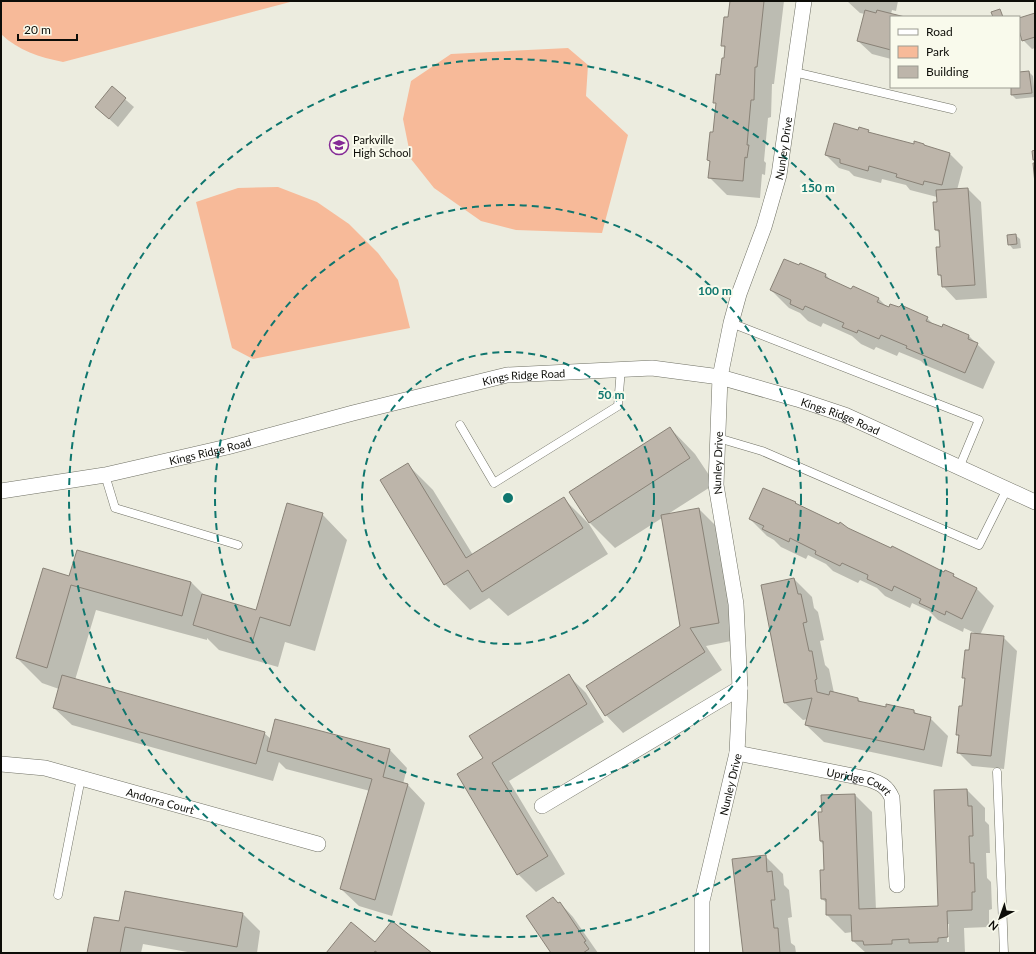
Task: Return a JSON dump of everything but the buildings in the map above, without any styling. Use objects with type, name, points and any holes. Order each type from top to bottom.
[{"type":"street","name":"Nunley Drive","points":[[702,953],[702,901],[704,885],[737,753],[740,688],[736,604],[716,485],[720,377],[731,323],[739,294],[770,211],[779,175],[804,1]]},
{"type":"street","name":"Kings Ridge Road","points":[[1,490],[105,475],[227,447],[352,413],[507,375],[621,368],[652,368],[720,377],[797,399],[845,415],[1035,502]]},
{"type":"street","points":[[542,806],[740,688]]},
{"type":"street","name":"Upridge Court","points":[[737,753],[868,779],[882,784],[888,790],[892,798],[897,885]]},
{"type":"street","name":"Andorra Court","points":[[1,764],[45,768],[318,844]]},
{"type":"lane","points":[[794,72],[952,109]]},
{"type":"lane","points":[[731,323],[979,420],[959,468]]},
{"type":"lane","points":[[460,425],[494,483],[618,406],[621,368]]},
{"type":"lane","points":[[718,438],[762,451],[979,545],[1007,489]]},
{"type":"lane","points":[[105,475],[115,508],[238,545]]},
{"type":"lane","points":[[996,772],[1004,953]]},
{"type":"lane","points":[[58,895],[81,778]]},
{"type":"green space","points":[[1,1],[294,1],[63,62],[46,58],[22,49],[1,34]]},
{"type":"green space","points":[[568,48],[588,65],[586,96],[628,135],[602,233],[516,230],[481,221],[434,188],[411,159],[403,119],[411,81],[451,54]]},
{"type":"green space","points":[[278,187],[317,202],[349,224],[378,253],[398,280],[410,328],[253,359],[232,348],[196,202],[238,188]]},
{"type":"place","name":"Parkville High School","points":[[339,145]]}]
